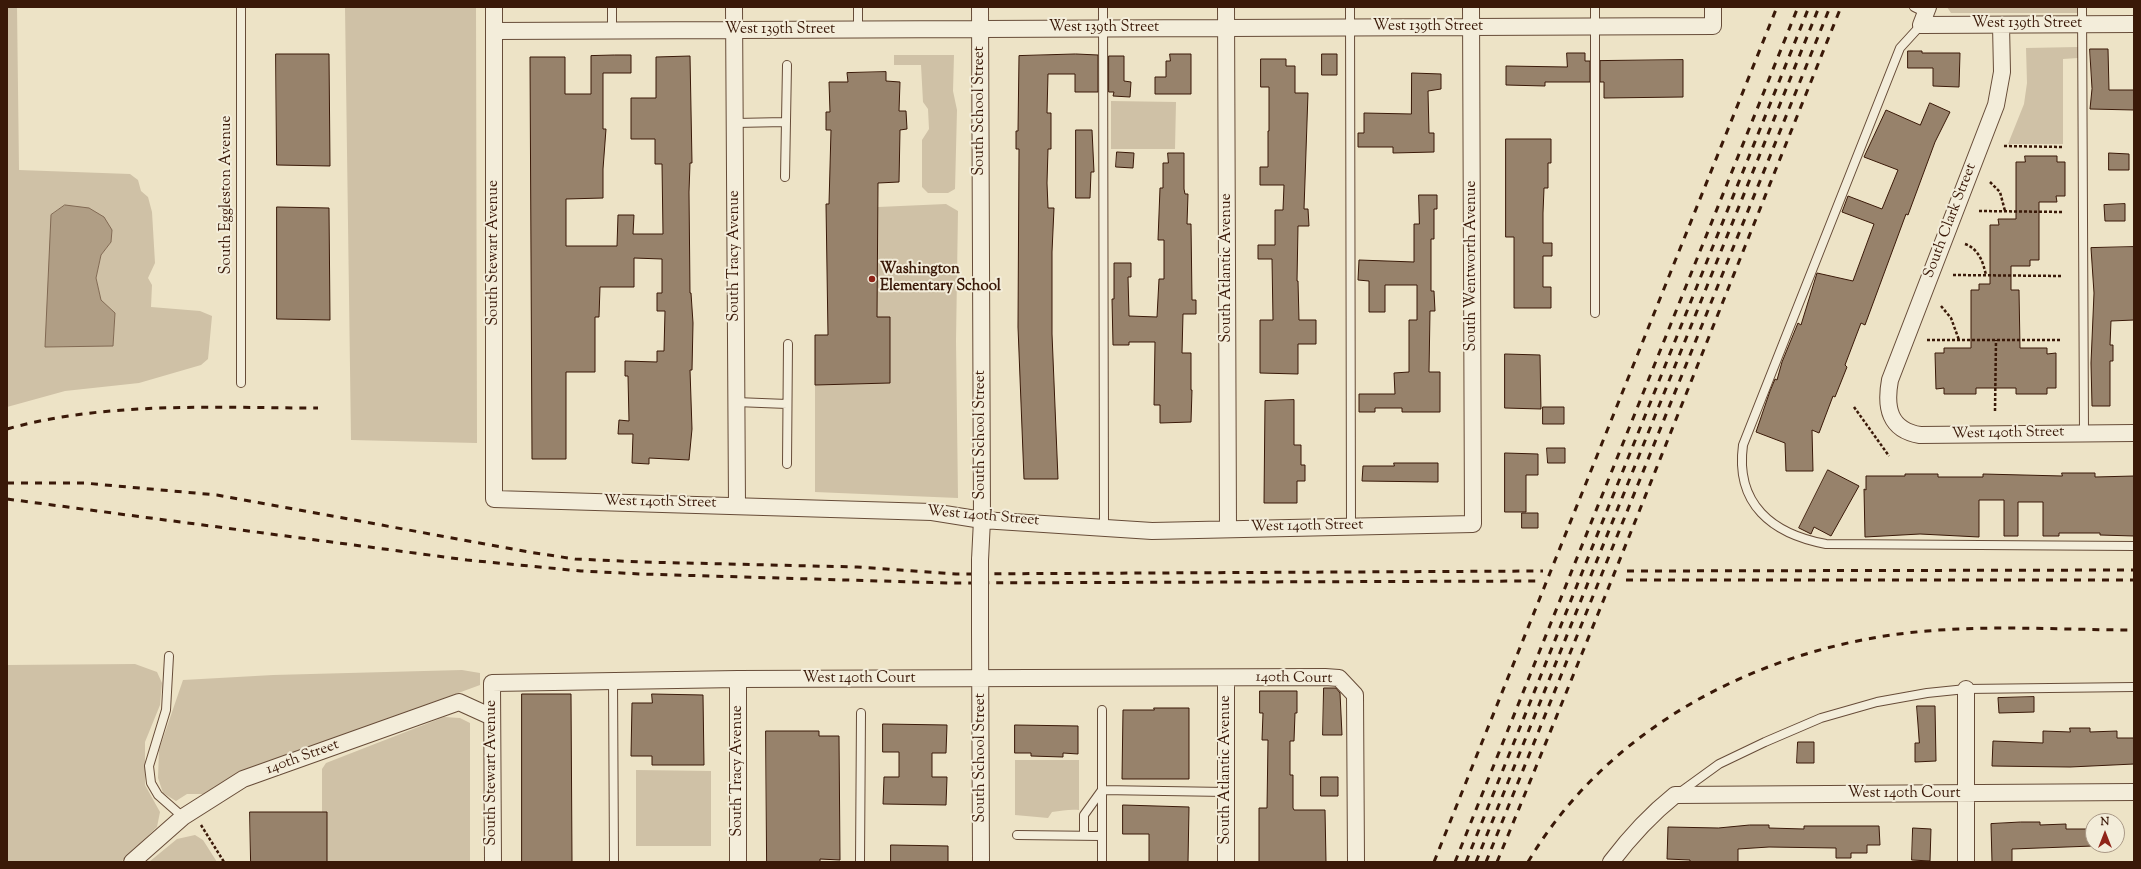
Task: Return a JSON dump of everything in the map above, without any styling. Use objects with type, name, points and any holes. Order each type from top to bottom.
[{"type":"street","name":"South Stewart Avenue","points":[[494,7],[494,499]]},
{"type":"street","name":"South Tracy Avenue","points":[[734,7],[737,505]]},
{"type":"street","name":"South School Street","points":[[980,7],[982,520],[980,560],[981,862]]},
{"type":"street","name":"South Atlantic Avenue","points":[[1226,7],[1228,528]]},
{"type":"street","name":"South Wentworth Avenue","points":[[1471,7],[1473,524]]},
{"type":"street","name":"West 139th Street","points":[[494,31],[1713,26],[1713,7]]},
{"type":"street","name":"West 139th Street","points":[[1922,13],[2001,24],[2134,24]]},
{"type":"street","name":"South Clark Street","points":[[1891,415],[1887,403],[1890,380],[1996,105],[2001,87],[2002,72],[2001,24]]},
{"type":"street","name":"West 140th Street","points":[[1891,415],[1903,430],[1920,435],[2134,433]]},
{"type":"street","name":"West 140th Street","points":[[494,499],[737,505],[932,512],[982,520],[1152,531],[1228,528],[1473,524]]},
{"type":"street","name":"140th Court","points":[[1226,679],[1339,678],[1355,695],[1356,862]]},
{"type":"street","name":"South Tracy Avenue","points":[[738,679],[738,862]]},
{"type":"street","name":"West 140th Court","points":[[492,683],[738,679],[1226,679]]},
{"type":"street","name":"South Atlantic Avenue","points":[[1226,679],[1226,862]]},
{"type":"street","name":"South Stewart Avenue","points":[[492,683],[493,862]]},
{"type":"street","points":[[1966,689],[1966,862]]},
{"type":"street","name":"140th Street","points":[[132,862],[188,814],[243,779],[459,702],[492,716]]},
{"type":"street","name":"West 140th Court","points":[[1675,796],[2134,792]]},
{"type":"street","points":[[1611,862],[1629,838],[1652,813],[1675,796]]},
{"type":"lane","name":"South Eggleston Avenue","points":[[241,7],[241,382]]},
{"type":"lane","points":[[612,7],[612,31]]},
{"type":"lane","points":[[858,7],[858,30]]},
{"type":"lane","points":[[1103,7],[1104,527]]},
{"type":"lane","points":[[1350,7],[1351,526]]},
{"type":"lane","points":[[1595,7],[1595,313]]},
{"type":"lane","points":[[2082,7],[2084,433]]},
{"type":"lane","points":[[1922,13],[1900,48],[1743,444],[1740,463],[1748,492],[1766,518],[1778,528],[1808,541],[1826,544],[2134,546]]},
{"type":"lane","points":[[785,177],[787,65]]},
{"type":"lane","points":[[735,123],[785,122]]},
{"type":"lane","points":[[788,344],[788,464]]},
{"type":"lane","points":[[736,402],[787,404]]},
{"type":"lane","points":[[169,656],[166,710],[149,766],[151,783],[158,796],[188,814]]},
{"type":"lane","points":[[613,682],[614,862]]},
{"type":"lane","points":[[1675,796],[1720,764],[1765,742],[1821,718],[1877,702],[1926,693],[1966,689],[2134,687]]},
{"type":"lane","points":[[1102,710],[1102,862]]},
{"type":"lane","points":[[860,862],[861,713]]},
{"type":"lane","points":[[1102,790],[1226,792]]},
{"type":"lane","points":[[1084,835],[1084,815],[1102,790]]},
{"type":"lane","points":[[1017,835],[1102,836]]},
{"type":"path","points":[[2004,146],[2063,147]]},
{"type":"path","points":[[1990,182],[2000,192],[2005,211]]},
{"type":"path","points":[[1979,211],[2063,212]]},
{"type":"path","points":[[1965,244],[1976,251],[1984,263],[1986,275]]},
{"type":"path","points":[[1953,275],[2062,276]]},
{"type":"path","points":[[1941,306],[1951,318],[1959,340]]},
{"type":"path","points":[[1927,340],[2061,340]]},
{"type":"path","points":[[1995,411],[1996,340]]},
{"type":"path","points":[[1854,407],[1889,456]]},
{"type":"path","points":[[188,814],[224,862]]},
{"type":"shaded area","points":[[7,7],[17,7],[19,170],[130,174],[138,180],[141,191],[148,197],[152,212],[155,263],[148,278],[152,285],[151,307],[200,311],[212,316],[208,359],[201,365],[139,383],[65,391],[7,407]],"holes":[[[112,230],[111,242],[101,255],[96,278],[101,300],[115,313],[113,346],[45,347]]]},
{"type":"shaded area","points":[[345,7],[476,7],[477,443],[351,440]]},
{"type":"shaded area","points":[[1947,7],[2078,7],[2078,13],[1951,13]]},
{"type":"shaded area","points":[[2078,47],[2078,58],[2063,59],[2063,144],[2008,144],[2024,104],[2027,83],[2026,48]]},
{"type":"shaded area","points":[[894,55],[954,55],[953,91],[957,110],[955,189],[948,193],[928,193],[922,187],[922,140],[929,129],[928,109],[923,102],[921,65],[894,65]]},
{"type":"shaded area","points":[[1111,101],[1176,102],[1175,149],[1111,149]]},
{"type":"shaded area","points":[[946,204],[958,211],[956,341],[958,498],[815,492],[815,385],[890,383],[890,317],[877,317],[878,207]]},
{"type":"shaded area","points":[[65,205],[89,208],[104,217],[112,230],[111,242],[101,255],[96,278],[101,300],[115,313],[113,346],[45,347],[51,215]]},
{"type":"shaded area","points":[[135,664],[157,672],[162,683],[160,705],[145,742],[145,785],[160,812],[157,827],[121,862],[7,862],[7,665]]},
{"type":"shaded area","points":[[462,670],[480,673],[480,685],[246,771],[212,794],[187,794],[176,801],[163,793],[158,778],[159,750],[183,680],[273,675]]},
{"type":"shaded area","points":[[444,717],[460,718],[470,723],[470,862],[327,862],[327,812],[322,812],[322,769],[326,763]]},
{"type":"shaded area","points":[[1015,760],[1079,760],[1079,810],[1052,812],[1048,818],[1015,815]]},
{"type":"shaded area","points":[[636,770],[711,771],[711,846],[636,846]]},
{"type":"shaded area","points":[[195,835],[203,840],[217,862],[149,862],[177,839]]},
{"type":"building","points":[[2090,49],[2108,49],[2109,90],[2134,90],[2134,110],[2090,109],[2092,89]]},
{"type":"building","points":[[1908,51],[1922,51],[1922,53],[1960,53],[1959,87],[1933,86],[1933,68],[1908,68]]},
{"type":"building","points":[[1567,53],[1585,53],[1585,61],[1590,61],[1590,82],[1545,82],[1545,86],[1506,85],[1506,66],[1567,67]]},
{"type":"building","points":[[276,54],[329,54],[330,166],[277,165]]},
{"type":"building","points":[[1076,54],[1098,55],[1098,92],[1075,92],[1075,74],[1048,74],[1047,113],[1051,113],[1051,149],[1048,149],[1047,183],[1048,208],[1054,208],[1052,252],[1052,334],[1058,479],[1024,479],[1018,327],[1019,149],[1016,149],[1016,131],[1018,131],[1019,56]]},
{"type":"building","points":[[1170,54],[1191,54],[1191,94],[1155,94],[1155,77],[1166,77],[1166,61],[1170,61]]},
{"type":"building","points":[[1322,54],[1337,54],[1337,75],[1322,75]]},
{"type":"building","points":[[631,55],[631,73],[603,73],[603,129],[606,129],[603,169],[603,198],[566,199],[566,246],[617,246],[618,215],[634,215],[633,234],[663,234],[662,164],[655,164],[655,139],[631,139],[631,98],[656,98],[656,57],[690,56],[692,163],[690,163],[689,192],[690,293],[693,323],[692,370],[690,370],[692,429],[689,460],[649,458],[649,464],[632,463],[633,434],[618,434],[619,420],[629,421],[628,376],[625,376],[625,361],[657,362],[657,351],[664,351],[665,311],[657,311],[657,293],[662,293],[662,259],[634,258],[634,287],[600,287],[599,317],[595,317],[595,372],[566,372],[566,459],[532,459],[530,57],[565,57],[565,94],[591,94],[591,56]]},
{"type":"building","points":[[1109,56],[1124,56],[1124,81],[1131,82],[1130,97],[1113,96],[1114,92],[1109,92]]},
{"type":"building","points":[[1261,59],[1286,59],[1286,66],[1295,66],[1295,93],[1308,93],[1304,209],[1308,209],[1309,226],[1298,226],[1297,281],[1299,320],[1316,320],[1316,344],[1298,344],[1298,374],[1260,373],[1260,320],[1273,320],[1272,259],[1258,259],[1258,245],[1275,245],[1275,210],[1283,210],[1284,185],[1260,185],[1260,167],[1268,167],[1269,131],[1269,87],[1261,87]]},
{"type":"building","points":[[1683,60],[1683,97],[1604,98],[1604,82],[1600,82],[1600,61]]},
{"type":"building","points":[[886,72],[886,81],[900,82],[899,111],[906,111],[907,129],[900,130],[899,182],[878,183],[877,317],[890,317],[890,383],[815,385],[815,335],[828,335],[826,204],[829,204],[831,130],[826,130],[826,112],[830,112],[829,82],[848,82],[847,73]]},
{"type":"building","points":[[1412,73],[1441,74],[1441,89],[1428,91],[1429,133],[1434,133],[1434,152],[1393,153],[1393,147],[1358,147],[1358,133],[1364,133],[1364,113],[1411,114]]},
{"type":"building","points":[[1930,103],[1950,112],[1935,142],[1908,215],[1906,214],[1865,325],[1861,323],[1845,365],[1847,367],[1835,397],[1833,396],[1819,433],[1812,430],[1813,471],[1786,471],[1785,443],[1756,432],[1770,391],[1775,379],[1777,380],[1782,362],[1798,323],[1801,325],[1817,273],[1853,281],[1874,224],[1842,212],[1848,196],[1882,209],[1898,170],[1864,157],[1886,110],[1920,125]]},
{"type":"building","points":[[1076,130],[1092,130],[1094,172],[1091,172],[1090,198],[1076,198]]},
{"type":"building","points":[[1506,139],[1551,139],[1551,163],[1548,163],[1548,188],[1544,188],[1543,243],[1552,243],[1552,256],[1543,256],[1543,287],[1551,287],[1551,308],[1514,308],[1514,237],[1506,237]]},
{"type":"building","points":[[1117,152],[1134,153],[1133,168],[1116,167]]},
{"type":"building","points":[[1168,153],[1184,153],[1184,189],[1185,194],[1188,194],[1187,224],[1191,224],[1192,300],[1196,300],[1196,314],[1183,314],[1182,353],[1191,353],[1191,422],[1160,423],[1160,405],[1154,405],[1155,342],[1129,342],[1129,345],[1113,345],[1112,299],[1114,299],[1114,263],[1131,263],[1131,277],[1128,277],[1129,316],[1157,317],[1159,279],[1164,279],[1164,240],[1158,240],[1160,188],[1163,188],[1163,163],[1168,163]]},
{"type":"building","points":[[2109,153],[2129,154],[2129,170],[2109,170]]},
{"type":"building","points":[[2025,156],[2057,156],[2057,162],[2065,162],[2065,196],[2056,196],[2057,202],[2039,202],[2039,260],[2030,260],[2030,266],[2011,266],[2011,290],[2019,290],[2020,348],[2047,348],[2047,354],[2056,353],[2056,388],[2047,388],[2047,394],[2016,394],[2016,388],[1976,388],[1976,394],[1944,394],[1944,388],[1936,389],[1935,353],[1944,353],[1944,348],[1971,348],[1971,290],[1979,290],[1979,284],[1990,284],[1990,225],[1999,225],[1998,219],[2016,219],[2016,162],[2025,162]]},
{"type":"building","points":[[1419,195],[1437,195],[1437,209],[1434,209],[1434,239],[1431,239],[1431,291],[1434,291],[1435,311],[1430,311],[1429,372],[1440,372],[1440,412],[1402,412],[1402,408],[1375,408],[1375,412],[1359,412],[1359,394],[1395,394],[1394,373],[1409,372],[1409,320],[1417,320],[1417,285],[1385,285],[1385,312],[1369,312],[1369,281],[1358,280],[1359,260],[1414,262],[1414,224],[1419,224]]},
{"type":"building","points":[[2125,204],[2125,221],[2105,221],[2104,205]]},
{"type":"building","points":[[277,207],[329,208],[330,320],[277,319]]},
{"type":"building","points":[[2134,247],[2134,320],[2111,321],[2110,345],[2113,345],[2113,361],[2110,361],[2110,406],[2092,406],[2091,363],[2094,293],[2091,248]]},
{"type":"building","points":[[1505,354],[1540,355],[1541,409],[1505,408]]},
{"type":"building","points":[[1294,400],[1294,445],[1301,445],[1301,465],[1305,465],[1305,481],[1297,481],[1297,503],[1264,503],[1265,401]]},
{"type":"building","points":[[1543,407],[1564,407],[1564,424],[1543,424]]},
{"type":"building","points":[[1547,448],[1565,448],[1565,463],[1548,463]]},
{"type":"building","points":[[1505,453],[1538,454],[1538,475],[1526,475],[1526,512],[1505,512]]},
{"type":"building","points":[[1394,463],[1438,463],[1438,482],[1362,481],[1363,466],[1394,466]]},
{"type":"building","points":[[1828,470],[1859,486],[1831,536],[1814,527],[1811,534],[1799,528]]},
{"type":"building","points":[[2062,473],[2095,473],[2095,477],[2134,476],[2134,536],[2100,535],[2100,533],[2059,533],[2059,536],[2043,536],[2043,502],[2018,502],[2018,536],[2004,536],[2004,500],[1979,500],[1979,537],[1920,534],[1865,537],[1864,489],[1866,490],[1866,476],[1938,474],[1938,477],[1983,477],[1983,474],[2062,476]]},
{"type":"building","points":[[1522,513],[1538,513],[1538,528],[1522,528]]},
{"type":"building","points":[[1324,688],[1336,688],[1340,693],[1342,735],[1323,735]]},
{"type":"building","points":[[1260,691],[1297,691],[1297,713],[1295,713],[1294,741],[1290,741],[1290,775],[1293,775],[1293,808],[1294,810],[1325,810],[1326,862],[1259,862],[1259,808],[1267,808],[1268,740],[1262,740],[1263,713],[1260,713]]},
{"type":"building","points":[[522,694],[571,694],[572,862],[522,862]]},
{"type":"building","points":[[652,694],[703,695],[704,765],[652,765],[652,756],[631,756],[632,703],[652,703]]},
{"type":"building","points":[[2034,697],[2034,712],[1999,713],[1998,698]]},
{"type":"building","points":[[1917,706],[1935,706],[1936,761],[1915,762],[1915,743],[1919,743]]},
{"type":"building","points":[[1154,708],[1189,708],[1189,779],[1122,779],[1123,710],[1154,710]]},
{"type":"building","points":[[883,724],[947,725],[946,753],[932,753],[932,777],[947,777],[946,805],[883,804],[884,777],[899,777],[899,752],[883,752]]},
{"type":"building","points":[[1015,725],[1078,726],[1078,754],[1063,753],[1063,757],[1031,756],[1031,753],[1015,753]]},
{"type":"building","points":[[2070,728],[2090,728],[2090,732],[2117,731],[2117,738],[2134,738],[2134,764],[2070,767],[1992,766],[1993,741],[2043,743],[2043,731],[2070,732]]},
{"type":"building","points":[[766,731],[819,731],[819,736],[839,736],[840,860],[820,859],[820,862],[767,862]]},
{"type":"building","points":[[1798,742],[1814,742],[1814,763],[1797,763]]},
{"type":"building","points":[[1321,777],[1338,777],[1338,796],[1321,796]]},
{"type":"building","points":[[1123,805],[1189,807],[1188,862],[1149,862],[1149,834],[1123,834]]},
{"type":"building","points":[[250,812],[327,812],[327,862],[251,862]]},
{"type":"building","points":[[2040,822],[2040,825],[2066,824],[2066,829],[2085,829],[2085,846],[2012,849],[2012,862],[1992,862],[1991,824]]},
{"type":"building","points":[[1769,825],[1769,828],[1804,829],[1804,826],[1879,826],[1880,845],[1867,845],[1867,853],[1851,853],[1851,858],[1836,858],[1836,848],[1769,847],[1738,849],[1738,862],[1690,862],[1690,860],[1667,859],[1668,827],[1718,828]]},
{"type":"building","points":[[1913,828],[1931,829],[1930,861],[1912,860]]},
{"type":"building","points":[[891,845],[948,846],[948,862],[891,862]]},
{"type":"railway","points":[[1434,862],[1777,7]]},
{"type":"railway","points":[[1455,862],[1798,7]]},
{"type":"railway","points":[[1466,862],[1809,7]]},
{"type":"railway","points":[[1476,862],[1819,7]]},
{"type":"railway","points":[[1486,862],[1830,7]]},
{"type":"railway","points":[[1497,862],[1841,7]]},
{"type":"railway","points":[[7,429],[45,420],[122,410],[201,407],[318,408]]},
{"type":"railway","points":[[7,483],[84,483],[217,495],[529,552],[575,559],[857,567],[956,574],[1543,571]]},
{"type":"railway","points":[[7,499],[467,560],[581,571],[949,583],[1538,581]]},
{"type":"railway","points":[[1627,571],[2134,570]]},
{"type":"railway","points":[[1626,580],[2134,580]]},
{"type":"railway","points":[[1528,862],[1562,812],[1603,769],[1649,731],[1699,699],[1753,673],[1810,653],[1868,639],[1927,631],[1978,628],[2134,630]]},
{"type":"place","name":"Washington Elementary School","points":[[872,279]]}]
